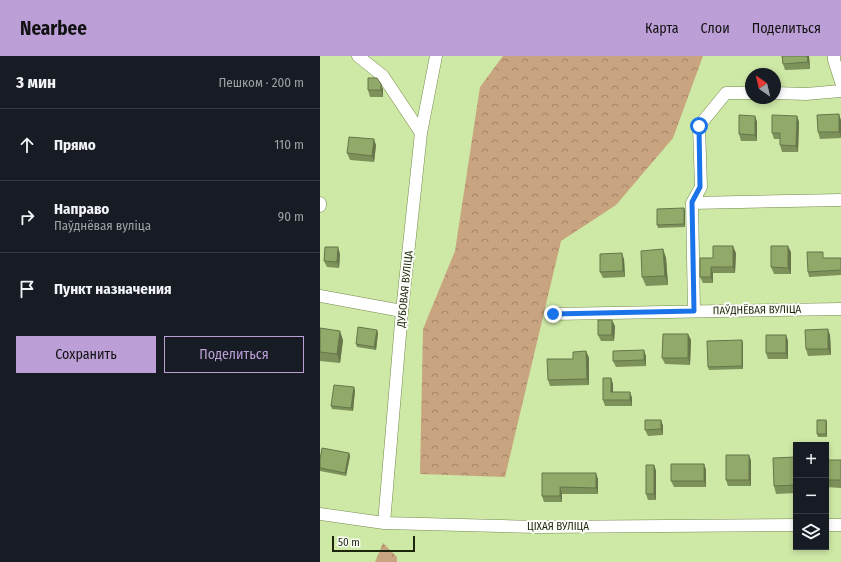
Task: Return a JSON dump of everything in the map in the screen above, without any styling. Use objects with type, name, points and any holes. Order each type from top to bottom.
[{"type":"street","points":[[358,56],[383,76],[421,133]]},
{"type":"street","name":"ДУБОВАЯ ВУЛІЦА","points":[[384,523],[402,310],[421,133],[436,56]]},
{"type":"street","points":[[834,56],[841,82]]},
{"type":"street","points":[[781,93],[806,94],[841,90]]},
{"type":"street","points":[[694,311],[692,202],[700,187],[699,126],[726,93],[745,93]]},
{"type":"street","points":[[692,202],[841,200]]},
{"type":"street","points":[[320,296],[402,310]]},
{"type":"street","name":"ПАЎДНЁВАЯ ВУЛІЦА","points":[[553,314],[841,309]]},
{"type":"street","name":"ЦІХАЯ ВУЛІЦА","points":[[320,514],[384,523],[537,527],[793,525]]},
{"type":"street","points":[[829,525],[841,525]]},
{"type":"green space","points":[[503,56],[703,56],[673,138],[616,205],[561,241],[505,477],[420,474],[423,329],[455,251],[480,87]]},
{"type":"green space","points":[[383,543],[397,557],[397,562],[375,562]]},
{"type":"building","points":[[782,56],[807,56],[808,62],[783,64]]},
{"type":"building","points":[[368,78],[377,78],[381,84],[381,90],[368,90]]},
{"type":"building","points":[[839,114],[839,132],[818,132],[817,115]]},
{"type":"building","points":[[739,115],[755,116],[755,135],[739,134]]},
{"type":"building","points":[[772,115],[797,116],[796,146],[780,145],[780,133],[772,133]]},
{"type":"building","points":[[349,137],[374,139],[372,156],[347,153]]},
{"type":"building","points":[[684,208],[684,224],[657,225],[657,209]]},
{"type":"building","points":[[713,246],[733,246],[733,267],[711,267],[711,277],[700,277],[700,258],[713,258]]},
{"type":"building","points":[[771,246],[788,246],[788,268],[771,267]]},
{"type":"building","points":[[325,247],[338,247],[337,262],[324,261]]},
{"type":"building","points":[[663,249],[665,276],[642,277],[641,251]]},
{"type":"building","points":[[807,252],[823,252],[823,258],[841,258],[841,270],[808,272]]},
{"type":"building","points":[[622,253],[623,271],[600,272],[600,254]]},
{"type":"building","points":[[598,320],[612,320],[612,335],[598,335]]},
{"type":"building","points":[[358,327],[377,330],[374,347],[356,344]]},
{"type":"building","points":[[320,328],[340,331],[337,354],[320,352]]},
{"type":"building","points":[[828,329],[828,349],[806,349],[805,330]]},
{"type":"building","points":[[663,334],[688,334],[688,358],[662,358]]},
{"type":"building","points":[[766,335],[786,335],[786,353],[766,353]]},
{"type":"building","points":[[742,340],[742,366],[708,367],[707,341]]},
{"type":"building","points":[[644,350],[644,360],[613,361],[613,351]]},
{"type":"building","points":[[586,351],[587,379],[548,380],[547,359],[573,359],[573,352]]},
{"type":"building","points":[[603,378],[611,378],[611,392],[630,392],[630,400],[603,400]]},
{"type":"building","points":[[334,385],[354,387],[351,408],[331,406]]},
{"type":"building","points":[[645,420],[661,420],[661,429],[645,430]]},
{"type":"building","points":[[817,420],[826,420],[826,434],[817,434]]},
{"type":"building","points":[[322,448],[349,453],[345,473],[320,468]]},
{"type":"building","points":[[726,455],[749,455],[749,480],[726,480]]},
{"type":"building","points":[[793,457],[793,485],[774,486],[773,458]]},
{"type":"building","points":[[829,460],[841,460],[841,480],[829,480]]},
{"type":"building","points":[[671,464],[704,464],[704,481],[671,481]]},
{"type":"building","points":[[646,465],[654,465],[654,494],[646,494]]},
{"type":"building","points":[[542,473],[596,473],[596,488],[560,487],[560,496],[542,496]]},
{"type":"route","points":[[553,314],[694,311],[692,202],[700,187],[699,126]]}]
